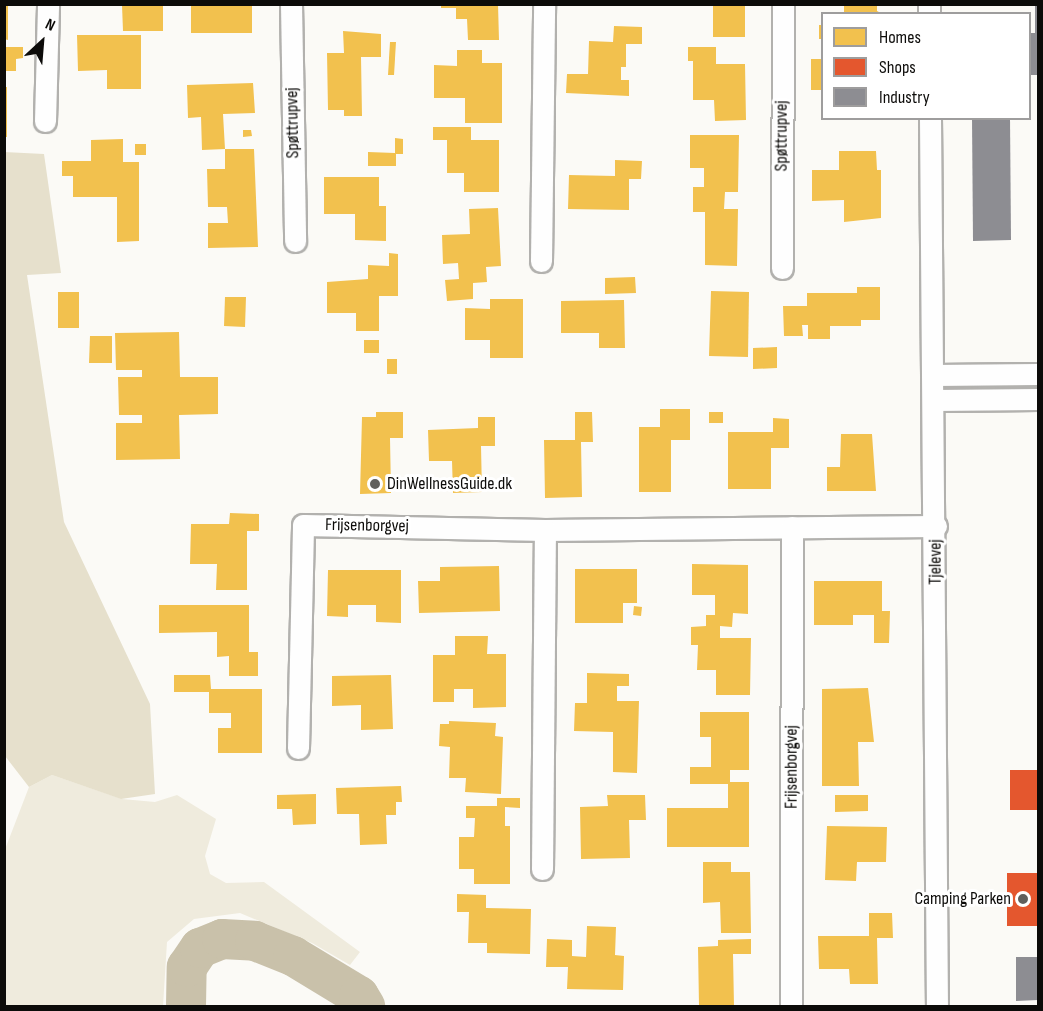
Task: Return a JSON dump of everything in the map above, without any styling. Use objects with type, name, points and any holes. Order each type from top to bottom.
[{"type":"street","points":[[45,121],[48,4]]},
{"type":"street","name":"Spøttrupvej","points":[[291,4],[295,241]]},
{"type":"street","points":[[541,261],[544,4]]},
{"type":"street","name":"Spøttrupvej","points":[[782,268],[783,4]]},
{"type":"street","name":"Tjelevej","points":[[930,120],[935,400],[938,1006]]},
{"type":"street","points":[[934,375],[1038,374]]},
{"type":"street","points":[[935,400],[1038,399]]},
{"type":"street","name":"Frijsenborgvej","points":[[298,748],[303,525],[545,530],[936,526]]},
{"type":"street","name":"Frijsenborgvej","points":[[791,1006],[792,527]]},
{"type":"street","points":[[542,869],[545,530]]},
{"type":"shaded area","points":[[4,152],[44,154],[61,273],[27,275],[64,522],[150,704],[155,794],[121,799],[52,775],[29,787],[5,756]]},
{"type":"shaded area","points":[[52,775],[122,799],[155,802],[177,795],[216,819],[205,856],[210,874],[226,883],[264,882],[360,952],[350,965],[312,943],[240,913],[194,919],[167,942],[163,1006],[5,1006],[4,852],[29,787]]},
{"type":"building: Homes","points":[[4,4],[8,4],[8,40],[4,39]]},
{"type":"building: Homes","points":[[191,4],[252,4],[252,33],[191,33]]},
{"type":"building: Homes","points":[[441,4],[498,4],[499,40],[468,40],[467,19],[456,19],[456,8],[441,8]]},
{"type":"building: Homes","points":[[713,4],[745,4],[745,37],[713,37]]},
{"type":"building: Homes","points":[[844,4],[877,4],[879,12],[844,12]]},
{"type":"building: Homes","points":[[122,5],[163,5],[163,31],[123,31]]},
{"type":"building: Homes","points":[[819,25],[821,25],[821,39],[819,39]]},
{"type":"building: Homes","points":[[614,26],[642,27],[642,44],[626,44],[626,67],[621,67],[621,80],[629,80],[629,96],[566,93],[567,74],[588,74],[589,41],[613,42]]},
{"type":"building: Homes","points":[[343,31],[381,34],[381,57],[361,57],[362,116],[344,116],[344,110],[328,110],[327,53],[344,53]]},
{"type":"building: Homes","points":[[77,35],[141,35],[141,89],[107,89],[107,70],[78,71]]},
{"type":"building: Homes","points":[[390,42],[396,42],[394,75],[388,75]]},
{"type":"building: Homes","points":[[4,47],[23,47],[23,58],[16,59],[16,71],[4,71]]},
{"type":"building: Homes","points":[[688,47],[716,47],[716,64],[745,64],[746,120],[715,121],[714,100],[693,100],[693,61],[688,61]]},
{"type":"building: Homes","points":[[457,50],[482,50],[482,63],[502,63],[502,123],[465,123],[465,98],[434,98],[434,65],[457,66]]},
{"type":"building: Homes","points":[[811,59],[821,59],[821,90],[811,90]]},
{"type":"building: Homes","points":[[253,83],[255,113],[223,114],[225,149],[202,150],[201,117],[188,118],[187,85]]},
{"type":"building: Homes","points":[[4,87],[7,87],[7,137],[4,137]]},
{"type":"building: Homes","points":[[433,127],[471,127],[471,140],[499,140],[499,192],[464,192],[464,173],[447,173],[447,140],[433,140]]},
{"type":"building: Homes","points":[[243,130],[251,130],[252,136],[243,137]]},
{"type":"building: Homes","points":[[690,135],[739,135],[738,192],[725,192],[724,209],[738,209],[737,266],[705,265],[705,212],[693,212],[693,187],[704,187],[704,168],[690,168]]},
{"type":"building: Homes","points":[[395,138],[403,139],[403,154],[396,154],[396,166],[368,166],[368,152],[395,153]]},
{"type":"building: Homes","points":[[123,139],[123,162],[139,162],[139,241],[117,242],[117,197],[73,197],[73,176],[62,176],[62,161],[91,161],[91,140]]},
{"type":"building: Homes","points":[[135,144],[146,144],[146,155],[135,155]]},
{"type":"building: Homes","points":[[225,149],[254,149],[258,247],[208,248],[208,223],[228,223],[227,207],[208,207],[207,169],[225,169]]},
{"type":"building: Homes","points":[[839,151],[876,151],[877,170],[881,170],[881,218],[844,222],[844,200],[812,201],[812,170],[839,170]]},
{"type":"building: Homes","points":[[615,160],[642,161],[641,179],[629,179],[629,210],[568,209],[569,175],[615,176]]},
{"type":"building: Homes","points":[[324,177],[379,177],[379,206],[386,206],[386,241],[355,240],[355,214],[324,214]]},
{"type":"building: Homes","points":[[498,208],[501,266],[486,267],[487,282],[473,283],[473,299],[447,301],[445,280],[459,279],[458,263],[443,264],[442,235],[470,234],[469,209]]},
{"type":"building: Homes","points":[[389,253],[398,254],[398,296],[379,296],[379,331],[356,331],[356,313],[327,313],[327,282],[368,279],[368,265],[389,266]]},
{"type":"building: Homes","points":[[635,277],[636,293],[605,294],[605,278]]},
{"type":"building: Homes","points":[[857,287],[880,287],[880,320],[861,320],[861,326],[830,326],[830,339],[808,339],[808,325],[802,325],[803,336],[784,336],[783,306],[807,306],[807,293],[857,293]]},
{"type":"building: Homes","points":[[711,291],[749,292],[748,357],[709,356]]},
{"type":"building: Homes","points":[[58,292],[79,292],[79,328],[58,328]]},
{"type":"building: Homes","points":[[225,297],[246,297],[245,327],[224,326]]},
{"type":"building: Homes","points":[[490,299],[523,299],[523,358],[490,358],[490,340],[465,340],[465,308],[490,309]]},
{"type":"building: Homes","points":[[624,300],[625,348],[599,348],[599,333],[561,333],[561,301]]},
{"type":"building: Homes","points":[[179,332],[180,377],[218,377],[218,414],[179,415],[180,459],[116,460],[116,423],[142,423],[142,415],[119,415],[118,377],[142,377],[142,370],[116,370],[115,333]]},
{"type":"building: Homes","points":[[90,336],[112,336],[112,363],[89,363]]},
{"type":"building: Homes","points":[[364,340],[379,340],[379,353],[364,353]]},
{"type":"building: Homes","points":[[777,347],[777,368],[753,369],[753,348]]},
{"type":"building: Homes","points":[[387,359],[397,359],[397,374],[387,374]]},
{"type":"building: Homes","points":[[660,409],[690,409],[690,440],[671,440],[671,492],[639,492],[639,427],[660,427]]},
{"type":"building: Homes","points":[[376,412],[403,412],[403,438],[390,438],[391,493],[360,494],[362,417],[376,417]]},
{"type":"building: Homes","points":[[575,412],[592,412],[593,442],[581,442],[582,497],[545,498],[544,440],[575,440]]},
{"type":"building: Homes","points":[[709,412],[723,412],[723,423],[709,423]]},
{"type":"building: Homes","points":[[478,417],[495,417],[495,446],[481,446],[482,492],[453,493],[452,461],[429,461],[428,430],[478,428]]},
{"type":"building: Homes","points":[[773,418],[789,419],[789,448],[771,448],[771,489],[728,489],[728,432],[773,432]]},
{"type":"building: Homes","points":[[841,434],[872,434],[876,491],[827,491],[827,467],[840,467]]},
{"type":"building: Homes","points":[[230,513],[259,514],[259,531],[247,531],[247,590],[216,590],[217,564],[190,564],[191,524],[229,524]]},
{"type":"building: Homes","points":[[692,564],[748,565],[748,614],[733,613],[732,627],[720,626],[720,638],[751,638],[750,695],[716,695],[716,670],[697,670],[698,645],[691,645],[691,627],[706,626],[706,615],[715,615],[715,595],[692,595]]},
{"type":"building: Homes","points":[[499,566],[500,611],[419,613],[418,581],[440,581],[440,567]]},
{"type":"building: Homes","points":[[575,569],[637,569],[637,603],[623,603],[623,623],[575,623]]},
{"type":"building: Homes","points":[[328,570],[401,570],[401,623],[376,622],[376,605],[348,605],[348,617],[327,616]]},
{"type":"building: Homes","points":[[814,581],[882,581],[882,611],[890,611],[889,643],[874,643],[874,615],[853,615],[853,625],[814,625]]},
{"type":"building: Homes","points":[[159,605],[249,605],[249,652],[258,652],[258,676],[229,676],[229,656],[217,657],[217,632],[159,633]]},
{"type":"building: Homes","points":[[634,606],[642,607],[641,616],[633,615]]},
{"type":"building: Homes","points":[[455,636],[488,636],[487,654],[506,654],[506,707],[473,708],[473,689],[454,689],[454,702],[433,702],[433,655],[455,655]]},
{"type":"building: Homes","points":[[587,673],[629,674],[629,686],[617,686],[617,701],[639,701],[637,773],[613,772],[613,732],[574,731],[575,703],[587,703]]},
{"type":"building: Homes","points":[[174,675],[210,675],[211,689],[262,689],[262,753],[218,753],[218,728],[231,728],[231,713],[209,713],[209,692],[174,692]]},
{"type":"building: Homes","points":[[391,675],[393,729],[361,730],[361,705],[332,706],[332,676]]},
{"type":"building: Homes","points":[[868,688],[874,742],[858,742],[859,786],[822,786],[822,689]]},
{"type":"building: Homes","points":[[700,712],[749,712],[749,770],[730,770],[730,782],[749,782],[749,847],[667,847],[667,808],[728,808],[728,784],[690,784],[690,767],[711,767],[711,737],[700,737]]},
{"type":"building: Homes","points":[[449,721],[496,723],[495,736],[503,737],[501,794],[465,792],[466,778],[449,778],[450,747],[439,746],[440,724],[449,724]]},
{"type":"building: Homes","points":[[401,786],[402,802],[396,802],[396,815],[386,815],[387,844],[360,845],[359,814],[337,814],[336,788]]},
{"type":"building: Homes","points":[[316,794],[316,824],[293,825],[292,809],[277,809],[277,795]]},
{"type":"building: Homes","points":[[607,795],[645,795],[646,820],[629,820],[630,858],[581,859],[580,807],[608,806]]},
{"type":"building: Homes","points":[[835,795],[868,795],[868,811],[835,812]]},
{"type":"building: Homes","points":[[497,798],[520,798],[520,808],[505,807],[505,826],[510,826],[510,884],[474,884],[474,869],[459,869],[459,837],[474,837],[475,818],[466,818],[466,806],[497,806]]},
{"type":"building: Homes","points":[[827,826],[887,827],[886,862],[857,862],[856,881],[825,880]]},
{"type":"building: Homes","points":[[703,862],[731,862],[731,872],[750,872],[751,933],[721,933],[720,902],[703,903]]},
{"type":"building: Homes","points":[[457,894],[486,895],[486,908],[531,909],[530,954],[487,953],[487,943],[468,943],[469,912],[457,912]]},
{"type":"building: Homes","points":[[869,913],[892,913],[893,938],[877,938],[878,984],[850,984],[849,969],[819,969],[818,936],[869,936]]},
{"type":"building: Homes","points":[[587,926],[616,927],[615,955],[624,956],[623,990],[567,989],[568,967],[546,967],[547,939],[572,940],[572,956],[586,957]]},
{"type":"building: Homes","points":[[751,939],[751,954],[733,954],[734,1006],[699,1006],[698,947],[718,946],[718,940]]},
{"type":"building: Shops","points":[[1010,770],[1038,770],[1038,810],[1010,810]]},
{"type":"building: Shops","name":"Camping Parken","points":[[1007,873],[1038,873],[1038,926],[1007,926]]},
{"type":"building: Industry","points":[[1035,4],[1038,4],[1038,75],[1031,75],[1031,33],[1035,33]]},
{"type":"building: Industry","points":[[972,120],[1010,120],[1011,240],[973,241]]},
{"type":"building: Industry","points":[[1016,957],[1038,957],[1038,1000],[1016,1001]]},
{"type":"waterway","points":[[186,1006],[187,967],[200,948],[222,939],[255,941],[293,956],[359,996],[365,1006]]},
{"type":"place","name":"DinWellnessGuide.dk","points":[[375,484]]},
{"type":"place","name":"Camping Parken","points":[[1023,899]]}]
